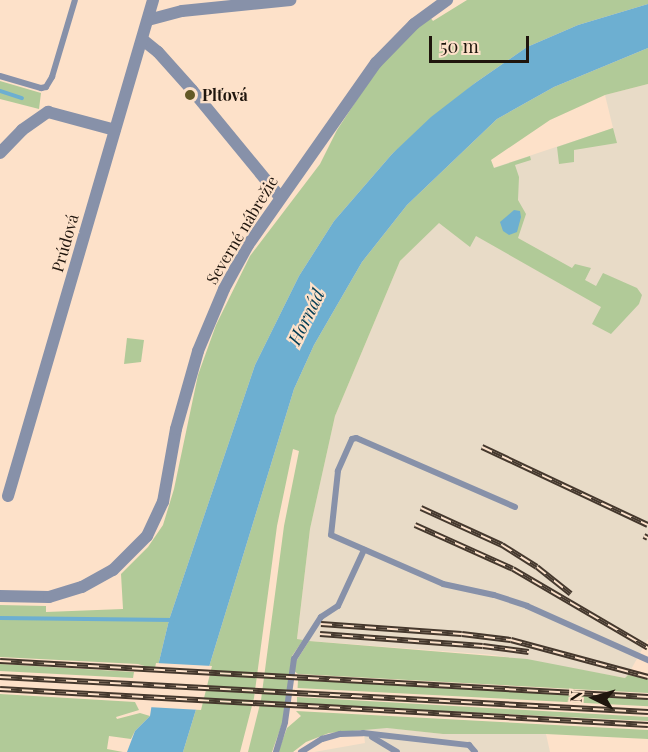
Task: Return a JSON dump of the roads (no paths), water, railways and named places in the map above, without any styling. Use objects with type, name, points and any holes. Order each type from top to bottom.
[{"type":"street","name":"Prúdová","points":[[8,496],[153,0]]},
{"type":"street","points":[[148,20],[182,11],[290,0]]},
{"type":"street","name":"Severné nábrežie","points":[[0,596],[49,597],[82,587],[113,570],[147,536],[163,502],[189,377],[207,326],[243,254],[280,197],[376,63],[414,24],[447,0]]},
{"type":"street","points":[[143,40],[165,59],[280,197]]},
{"type":"street","points":[[0,153],[22,130],[45,112],[51,111],[115,130]]},
{"type":"lane","points":[[0,76],[41,88],[46,87],[52,77],[75,0]]},
{"type":"lane","points":[[515,507],[356,438],[352,439],[338,471],[331,535],[443,584],[494,595],[527,606],[648,660]]},
{"type":"lane","points":[[276,752],[285,722],[294,659],[321,617],[338,606],[364,550]]},
{"type":"lane","points":[[300,752],[331,737],[363,733],[470,745],[475,752]]},
{"type":"lane","points":[[363,733],[388,744],[398,752]]},
{"type":"water","name":"Hornád","points":[[648,4],[648,48],[554,87],[497,119],[407,205],[362,262],[314,345],[294,389],[183,752],[127,752],[135,731],[150,716],[157,670],[169,620],[255,365],[299,276],[334,221],[392,154],[431,117],[527,47],[578,25]]},
{"type":"water","points":[[514,210],[520,211],[521,217],[517,232],[509,235],[503,231],[500,222]]},
{"type":"waterway","points":[[0,91],[22,98]]},
{"type":"waterway","points":[[0,618],[173,620]]},
{"type":"railway","points":[[482,447],[648,525]]},
{"type":"railway","points":[[421,508],[502,545],[537,567],[571,594]]},
{"type":"railway","points":[[415,525],[513,569],[648,648]]},
{"type":"railway","points":[[644,536],[648,538]]},
{"type":"railway","points":[[321,624],[462,634],[511,640],[648,677]]},
{"type":"railway","points":[[320,634],[483,646],[529,652]]},
{"type":"railway","points":[[0,661],[648,697]]},
{"type":"railway","points":[[0,677],[648,712]]},
{"type":"railway","points":[[0,689],[648,725]]},
{"type":"place","name":"Plťová","points":[[190,95]]}]
